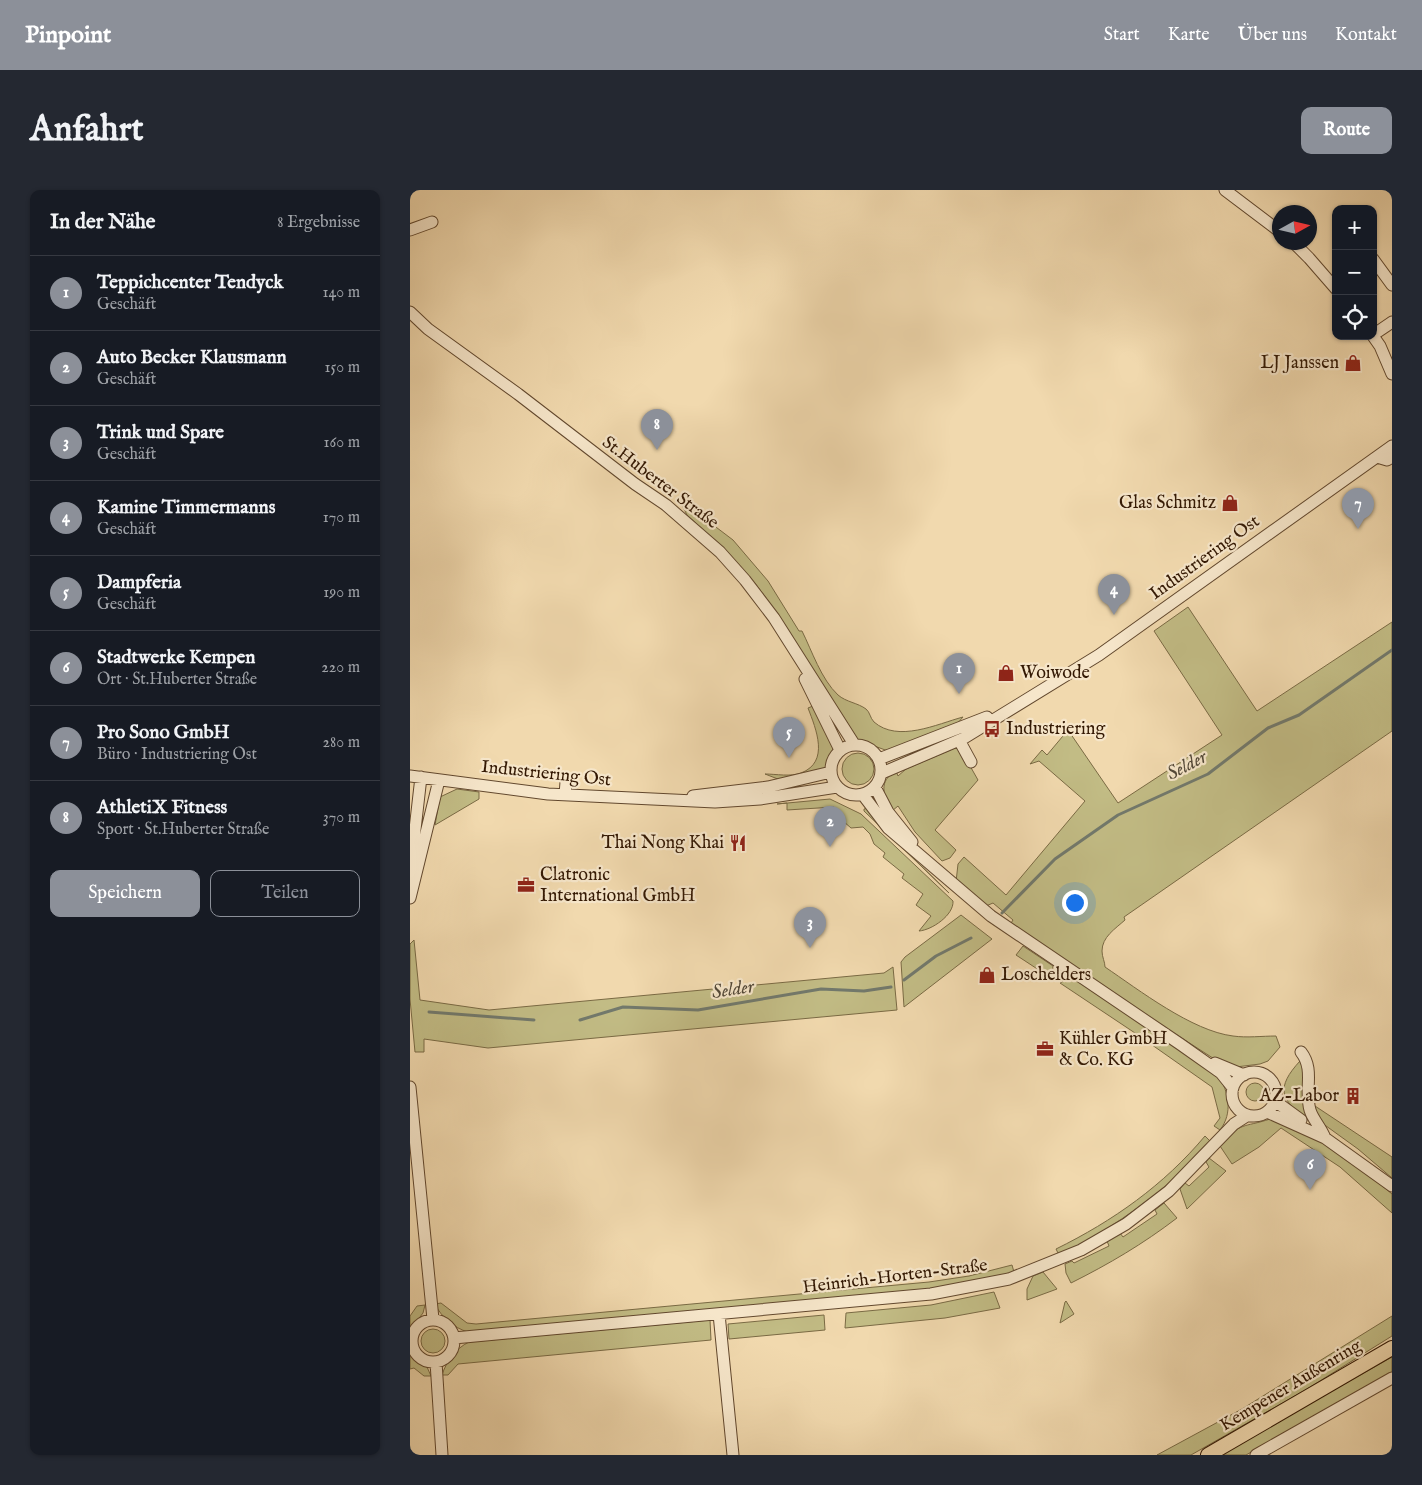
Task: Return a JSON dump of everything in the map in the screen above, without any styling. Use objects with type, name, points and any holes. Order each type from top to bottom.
[{"type":"main road","name":"Kempener Außenring","points":[[1208,1455],[1392,1348]]},
{"type":"street","points":[[1225,190],[1272,225]]},
{"type":"street","points":[[410,230],[432,222]]},
{"type":"street","points":[[1302,250],[1332,276]]},
{"type":"street","points":[[1377,264],[1392,285]]},
{"type":"street","name":"St.Huberter Straße","points":[[410,312],[428,329],[518,394],[696,530],[720,552],[745,580],[774,618],[854,744]]},
{"type":"street","points":[[1377,332],[1392,322]]},
{"type":"street","points":[[1376,340],[1392,374]]},
{"type":"street","points":[[1380,346],[1392,356]]},
{"type":"street","name":"Industriering Ost","points":[[882,773],[958,740],[1099,654],[1343,475],[1377,457],[1392,446]]},
{"type":"street","points":[[1377,457],[1387,460],[1392,457]]},
{"type":"street","name":"St.Huberter Straße","points":[[793,650],[812,695],[840,750]]},
{"type":"street","name":"Industriering Ost","points":[[879,759],[1010,709]]},
{"type":"street","points":[[958,740],[971,762]]},
{"type":"street","points":[[854,744],[871,749],[879,759],[882,773],[875,787],[863,794],[852,795],[837,787],[831,772],[833,760],[840,750],[854,744]]},
{"type":"street","name":"Industriering Ost","points":[[680,800],[700,794],[768,787],[831,772]]},
{"type":"street","points":[[410,873],[416,776]]},
{"type":"street","name":"Industriering Ost","points":[[416,776],[439,780],[566,787],[680,800],[715,802],[738,801],[837,787]]},
{"type":"street","points":[[410,898],[439,780]]},
{"type":"street","points":[[875,787],[888,812],[934,868]]},
{"type":"street","points":[[863,794],[888,828],[991,916],[1221,1073],[1233,1088]]},
{"type":"street","points":[[1180,1044],[1220,1066],[1244,1075],[1256,1072],[1267,1077],[1274,1086],[1275,1101],[1266,1112],[1255,1116],[1248,1116],[1236,1107]]},
{"type":"street","points":[[1301,1052],[1310,1070],[1308,1100],[1310,1110],[1321,1136]]},
{"type":"street","points":[[1234,1124],[1236,1107],[1232,1095],[1233,1088],[1244,1075]]},
{"type":"street","points":[[410,1087],[433,1319]]},
{"type":"street","points":[[1275,1101],[1392,1186]]},
{"type":"street","points":[[1266,1112],[1321,1136]]},
{"type":"street","name":"Heinrich-Horten-Straße","points":[[454,1338],[930,1294],[988,1284],[1033,1271],[1081,1250],[1126,1224],[1169,1191],[1234,1124],[1248,1116]]},
{"type":"street","points":[[719,1314],[733,1455]]},
{"type":"street","points":[[433,1319],[445,1323],[454,1338],[451,1351],[442,1360],[436,1362],[422,1360],[413,1350],[411,1343],[417,1326],[433,1319]]},
{"type":"street","points":[[436,1362],[442,1455]]},
{"type":"street","points":[[1256,1455],[1392,1378]]},
{"type":"shaded area","points":[[679,499],[733,540],[768,581],[799,631],[802,631],[822,673],[838,695],[866,709],[874,722],[894,731],[918,730],[963,717],[956,725],[888,751],[858,740],[777,613],[755,583],[724,549],[687,515]]},
{"type":"shaded area","points":[[1188,607],[1257,711],[1392,622],[1392,731],[1124,917],[1125,920],[1104,942],[1102,953],[1105,967],[1183,1018],[1217,1033],[1249,1037],[1276,1036],[1280,1047],[1268,1061],[1260,1064],[1236,1067],[1219,1062],[1011,923],[1013,920],[993,903],[986,906],[956,882],[958,864],[964,857],[1006,895],[1085,801],[1039,761],[1030,764],[1042,750],[1047,755],[1068,730],[1118,803],[1222,735],[1154,631]]},
{"type":"shaded area","points":[[813,706],[834,747],[825,768],[783,781],[765,774],[788,775],[801,773],[810,768],[815,761],[818,753],[817,735],[808,708]]},
{"type":"shaded area","points":[[955,748],[961,750],[978,780],[935,830],[956,850],[950,858],[942,861],[915,832],[898,806],[892,811],[886,799],[884,784],[890,775],[896,771],[898,776],[906,769]]},
{"type":"shaded area","points":[[858,753],[864,754],[869,758],[873,763],[873,775],[869,780],[864,784],[858,785],[852,784],[847,780],[843,775],[842,769],[843,763],[847,758],[852,754]]},
{"type":"shaded area","points":[[457,789],[479,792],[479,799],[435,825],[440,797]]},
{"type":"shaded area","points":[[830,799],[861,814],[953,901],[950,911],[936,925],[919,931],[931,916],[916,905],[923,894],[902,878],[904,874],[883,857],[885,853],[874,844],[870,834],[863,827],[851,828],[835,814],[834,807],[787,810],[787,803]]},
{"type":"shaded area","points":[[868,808],[903,848],[949,893],[864,811],[864,809]]},
{"type":"shaded area","points":[[961,915],[992,939],[904,1007],[901,962]]},
{"type":"shaded area","points":[[414,940],[420,1000],[489,1010],[884,973],[893,967],[897,1010],[488,1048],[424,1039],[424,1052],[415,1052],[410,999],[410,944]]},
{"type":"shaded area","points":[[1023,946],[1053,966],[1052,974],[1048,976],[1016,955]]},
{"type":"shaded area","points":[[1071,977],[1218,1075],[1225,1088],[1228,1102],[1227,1117],[1220,1130],[1214,1126],[1220,1118],[1212,1087],[1060,983]]},
{"type":"shaded area","points":[[1300,1061],[1304,1069],[1309,1119],[1292,1106],[1284,1093],[1287,1078]]},
{"type":"shaded area","points":[[1251,1083],[1259,1083],[1264,1088],[1262,1099],[1251,1101],[1246,1096],[1246,1088]]},
{"type":"shaded area","points":[[1312,1104],[1392,1157],[1392,1178],[1358,1149],[1322,1123]]},
{"type":"shaded area","points":[[1270,1119],[1302,1130],[1365,1172],[1392,1194],[1392,1213],[1340,1167],[1281,1128],[1259,1147],[1232,1164],[1220,1146],[1233,1132],[1243,1126]]},
{"type":"shaded area","points":[[1205,1136],[1211,1142],[1177,1176],[1141,1206],[1081,1244],[1059,1255],[1056,1249],[1117,1214],[1155,1186]]},
{"type":"shaded area","points":[[1209,1158],[1226,1171],[1187,1209],[1180,1189],[1185,1183],[1189,1186],[1209,1167],[1206,1162]]},
{"type":"shaded area","points":[[1164,1203],[1177,1218],[1126,1253],[1071,1283],[1066,1273],[1065,1264],[1072,1261],[1074,1263],[1109,1246],[1107,1241],[1120,1233],[1123,1237],[1157,1214],[1155,1210]]},
{"type":"shaded area","points":[[1012,1265],[1014,1272],[978,1282],[930,1289],[468,1332],[448,1321],[435,1304],[441,1303],[467,1323],[476,1324],[929,1282],[969,1276]]},
{"type":"shaded area","points":[[1043,1272],[1057,1289],[1027,1300],[1027,1289],[1033,1276]]},
{"type":"shaded area","points":[[994,1292],[1000,1308],[945,1318],[845,1328],[846,1313],[931,1305]]},
{"type":"shaded area","points":[[1065,1302],[1074,1314],[1060,1323]]},
{"type":"shaded area","points":[[425,1305],[423,1313],[410,1330],[410,1316],[417,1306]]},
{"type":"shaded area","points":[[824,1315],[825,1330],[729,1339],[728,1324]]},
{"type":"shaded area","points":[[1392,1316],[1392,1336],[1307,1389],[1191,1455],[1157,1455],[1242,1409]]},
{"type":"shaded area","points":[[710,1320],[711,1340],[458,1364],[448,1375],[442,1375],[452,1356],[469,1342]]},
{"type":"shaded area","points":[[433,1329],[442,1332],[445,1341],[442,1350],[433,1353],[424,1350],[421,1341],[424,1332]]},
{"type":"shaded area","points":[[410,1354],[427,1367],[431,1376],[424,1376],[414,1368],[410,1369]]},
{"type":"shaded area","points":[[1392,1357],[1392,1373],[1246,1455],[1219,1455]]},
{"type":"waterway","name":"Selder","points":[[1002,913],[1055,859],[1118,815],[1208,774],[1268,728],[1299,715],[1392,650]]},
{"type":"waterway","name":"Selder","points":[[904,980],[936,956],[971,938]]},
{"type":"waterway","name":"Selder","points":[[580,1020],[623,1007],[698,1010],[821,989],[864,991],[891,987]]},
{"type":"waterway","name":"Selder","points":[[429,1012],[534,1020]]},
{"type":"place","name":"LJ Janssen","points":[[1353,363]]},
{"type":"place","name":"AthletiX Fitness","points":[[657,450]]},
{"type":"place","name":"Glas Schmitz","points":[[1230,503]]},
{"type":"place","name":"Pro Sono GmbH","points":[[1358,529]]},
{"type":"place","name":"Kamine Timmermanns","points":[[1114,615]]},
{"type":"place","name":"Woiwode","points":[[1006,673]]},
{"type":"place","name":"Teppichcenter Tendyck","points":[[959,694]]},
{"type":"place","name":"Industriering","points":[[992,729]]},
{"type":"place","name":"Dampferia","points":[[789,758]]},
{"type":"place","name":"Thai Nong Khai","points":[[738,843]]},
{"type":"place","name":"Auto Becker Klausmann","points":[[830,847]]},
{"type":"place","name":"Clatronic International GmbH","points":[[526,885]]},
{"type":"place","name":"Trink und Spare","points":[[810,948]]},
{"type":"place","name":"Loschelders","points":[[987,975]]},
{"type":"place","name":"Kühler GmbH & Co. KG","points":[[1045,1049]]},
{"type":"place","name":"AZ-Labor","points":[[1353,1096]]},
{"type":"place","name":"Stadtwerke Kempen","points":[[1310,1190]]}]
